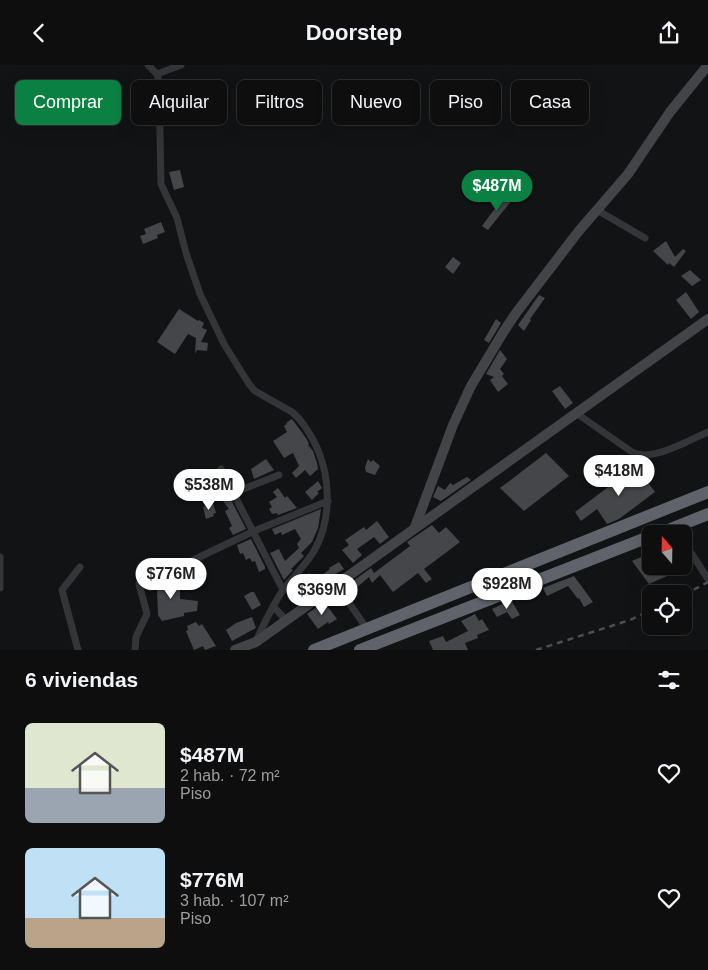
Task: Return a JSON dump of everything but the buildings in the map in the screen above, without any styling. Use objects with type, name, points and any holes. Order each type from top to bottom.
[{"type":"highway","points":[[314,650],[708,492]]},
{"type":"highway","points":[[687,525],[708,514]]},
{"type":"highway","points":[[360,650],[642,540]]},
{"type":"street","points":[[148,65],[157,74],[160,99],[161,184],[177,218],[186,253],[200,294],[224,344],[249,384],[255,391],[294,414],[315,444],[322,460],[328,501],[322,530],[315,549],[304,567],[283,590],[273,606],[256,642]]},
{"type":"street","points":[[157,74],[181,65]]},
{"type":"street","points":[[414,528],[453,425],[476,378],[516,313],[578,232],[628,174],[670,112],[708,65]]},
{"type":"street","points":[[597,210],[645,238]]},
{"type":"street","points":[[235,650],[256,642],[708,319]]},
{"type":"street","points":[[576,413],[640,456],[652,455],[708,432]]},
{"type":"street","points":[[220,469],[254,531],[283,590]]},
{"type":"street","points":[[233,493],[280,475]]},
{"type":"street","points":[[185,564],[254,531],[328,501]]},
{"type":"street","points":[[692,554],[708,579]]},
{"type":"street","points":[[0,557],[0,587]]},
{"type":"street","points":[[78,650],[62,590],[80,567]]},
{"type":"street","points":[[135,650],[136,637],[148,614],[139,584]]},
{"type":"street","points":[[336,584],[367,629]]},
{"type":"street","points":[[273,606],[286,620]]},
{"type":"railway","points":[[692,591],[708,582]]},
{"type":"railway","points":[[536,650],[630,620],[642,614]]}]
